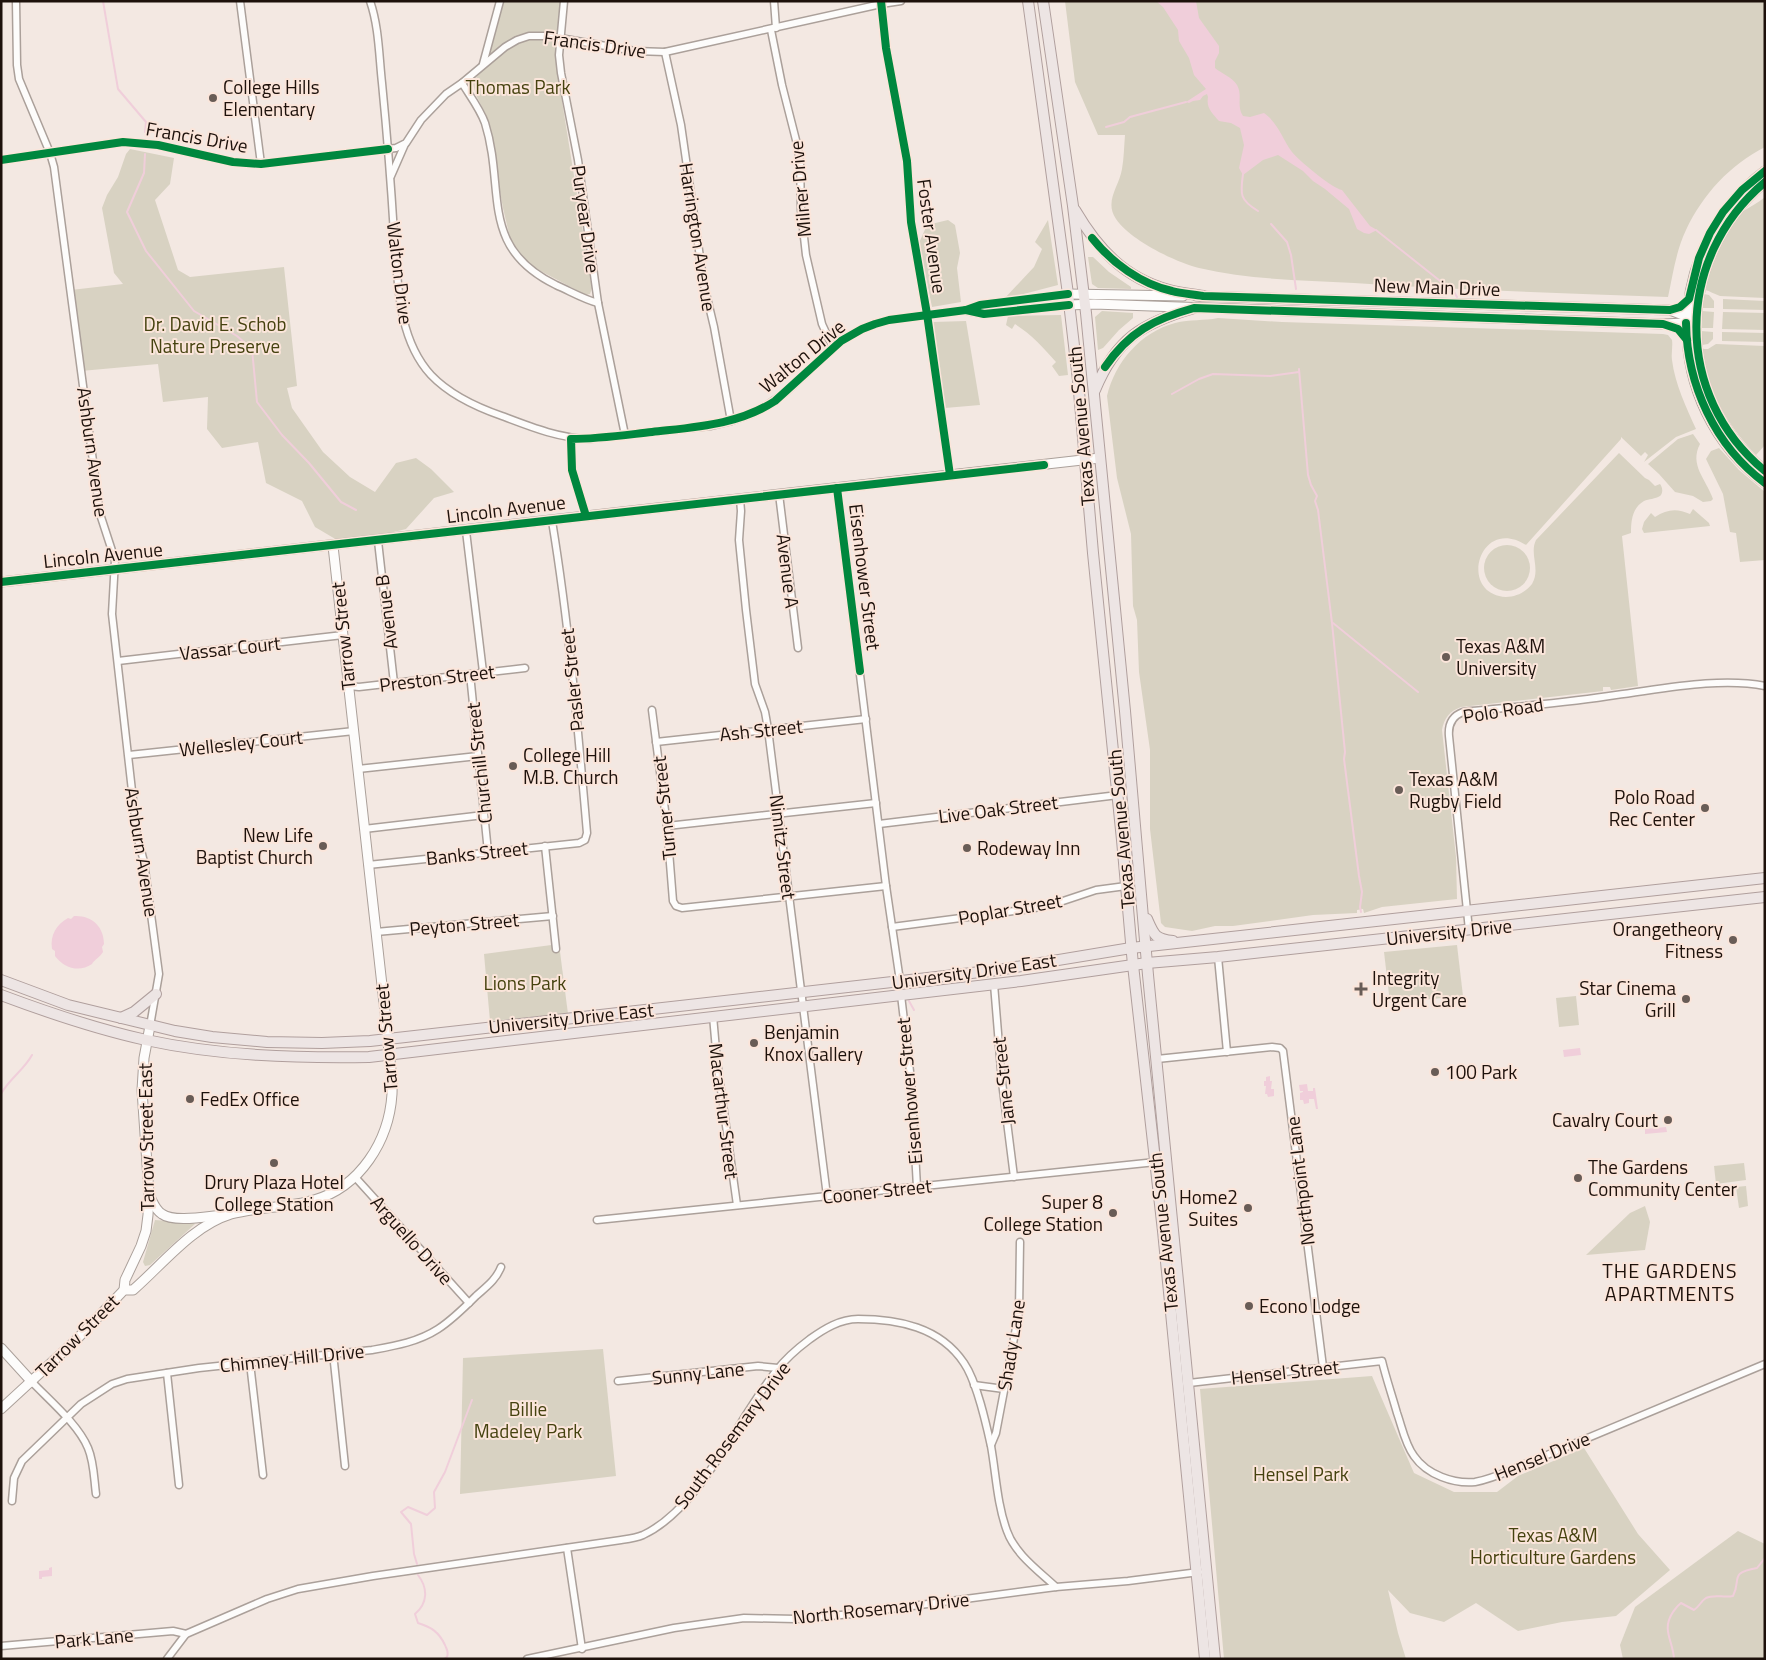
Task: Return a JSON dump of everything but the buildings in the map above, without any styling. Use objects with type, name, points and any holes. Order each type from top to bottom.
[{"type":"main road","name":"Texas Avenue South","points":[[1028,1],[1068,294],[1118,795],[1131,948],[1202,1572],[1215,1659]]},
{"type":"main road","name":"Texas Avenue South","points":[[1043,1],[1073,206],[1084,299],[1118,639],[1147,963],[1189,1383],[1202,1572],[1204,1659]]},
{"type":"main road","points":[[1044,118],[1060,116]]},
{"type":"main road","points":[[1073,206],[1096,242],[1127,270],[1161,288],[1203,296]]},
{"type":"main road","points":[[1094,394],[1106,367],[1119,348],[1130,338],[1158,320],[1194,308]]},
{"type":"main road","points":[[1102,641],[1118,639]]},
{"type":"main road","name":"University Drive","points":[[1146,947],[1765,878]]},
{"type":"main road","name":"University Drive","points":[[1133,965],[1765,897]]},
{"type":"main road","points":[[1143,908],[1151,929],[1158,937],[1164,940],[1187,942]]},
{"type":"main road","name":"University Drive East","points":[[1,980],[68,1005],[150,1026],[244,1040],[322,1043],[387,1039],[900,982],[998,970],[1146,947]]},
{"type":"main road","name":"University Drive East","points":[[1,995],[64,1018],[148,1040],[247,1055],[308,1058],[389,1055],[712,1016],[901,996],[1048,978],[1133,965]]},
{"type":"main road","points":[[121,1018],[134,1012],[156,994]]},
{"type":"main road","points":[[672,1021],[674,1016],[691,1013],[698,1004]]},
{"type":"main road","points":[[613,1028],[625,1020],[643,1018],[646,1016],[647,1010]]},
{"type":"main road","points":[[515,1039],[518,1032],[531,1030],[541,1022]]},
{"type":"main road","points":[[1172,1316],[1178,1322],[1183,1376],[1189,1383]]},
{"type":"street","name":"Ashburn Avenue","points":[[16,1],[19,78],[54,167],[100,514],[115,560],[112,614],[137,835],[144,862],[160,974],[150,1026]]},
{"type":"street","points":[[240,1],[261,164]]},
{"type":"street","name":"Walton Drive","points":[[370,1],[376,25],[402,312],[412,344],[426,368],[448,390],[485,410],[546,433],[571,439],[589,439],[710,426],[731,421],[775,401],[833,348],[850,335],[875,324],[927,314],[966,310],[980,304],[1068,294]]},
{"type":"street","points":[[483,65],[500,1]]},
{"type":"street","name":"Puryear Drive","points":[[564,1],[560,55],[561,73],[578,160],[598,303],[625,435]]},
{"type":"street","name":"Milner Drive","points":[[774,1],[774,29],[782,85],[800,162],[801,210],[806,255],[822,324],[833,348]]},
{"type":"street","name":"Francis Drive","points":[[1,160],[133,142],[158,145],[233,162],[261,164],[388,149],[406,143],[421,120],[441,98],[505,47],[523,37],[533,35],[635,51],[665,52],[774,29],[881,3],[901,1]]},
{"type":"street","name":"Foster Avenue","points":[[881,3],[886,48],[906,161],[911,222],[927,314],[950,475]]},
{"type":"street","name":"Harrington Avenue","points":[[665,52],[681,125],[704,285],[714,327],[731,421]]},
{"type":"street","points":[[462,83],[484,122],[489,141],[499,217],[509,246],[528,268],[542,278],[584,299],[598,303]]},
{"type":"street","points":[[390,177],[406,143]]},
{"type":"street","points":[[1765,171],[1735,198],[1717,222],[1699,258],[1688,299],[1686,320],[1690,364],[1698,392],[1709,418],[1765,471]]},
{"type":"street","points":[[1765,182],[1738,208],[1717,240],[1702,279],[1696,320],[1697,348],[1705,384],[1725,435],[1742,462],[1765,483]]},
{"type":"street","points":[[1068,294],[1084,299]]},
{"type":"street","name":"New Main Drive","points":[[1084,299],[1203,296],[1670,310],[1686,320]]},
{"type":"street","points":[[1069,305],[1084,299]]},
{"type":"street","name":"New Main Drive","points":[[1084,299],[1194,308],[1664,324],[1696,320]]},
{"type":"street","points":[[1670,310],[1680,308],[1688,299]]},
{"type":"street","points":[[1370,301],[1370,314]]},
{"type":"street","name":"Walton Drive","points":[[966,310],[984,314],[1069,305]]},
{"type":"street","points":[[1527,306],[1527,319]]},
{"type":"street","points":[[1664,324],[1678,329],[1687,340]]},
{"type":"street","points":[[571,439],[572,470],[586,516]]},
{"type":"street","name":"Lincoln Avenue","points":[[1,582],[378,541],[1100,458]]},
{"type":"street","name":"Eisenhower Street","points":[[837,488],[878,824],[900,982]]},
{"type":"street","name":"Avenue A","points":[[779,494],[798,648]]},
{"type":"street","name":"Nimitz Street","points":[[740,500],[742,511],[739,540],[755,684],[765,712],[768,729],[827,1196]]},
{"type":"street","name":"Pasler Street","points":[[552,521],[562,582],[579,745],[587,833],[585,840]]},
{"type":"street","points":[[466,531],[482,672]]},
{"type":"street","name":"Avenue B","points":[[378,541],[394,683]]},
{"type":"street","name":"Tarrow Street","points":[[1,1409],[83,1333],[124,1290],[133,1290],[187,1240],[231,1214],[315,1200],[337,1190],[355,1177],[367,1164],[379,1145],[386,1127],[391,1110],[392,1092],[389,1055],[333,546]]},
{"type":"street","name":"Vassar Court","points":[[118,661],[343,636]]},
{"type":"street","name":"Preston Street","points":[[349,686],[359,687],[525,668]]},
{"type":"street","name":"Churchill Street","points":[[470,674],[488,852]]},
{"type":"street","name":"Polo Road","points":[[1469,930],[1449,736],[1450,724],[1455,716],[1463,712],[1590,699],[1719,682],[1750,683],[1765,686]]},
{"type":"street","name":"Turner Street","points":[[652,710],[667,826],[673,900],[676,906],[682,908],[789,896]]},
{"type":"street","name":"Ash Street","points":[[656,742],[866,719]]},
{"type":"street","name":"Wellesley Court","points":[[129,755],[354,731]]},
{"type":"street","points":[[358,769],[478,756]]},
{"type":"street","name":"Live Oak Street","points":[[878,824],[1118,795]]},
{"type":"street","points":[[667,826],[876,803]]},
{"type":"street","points":[[364,828],[484,815]]},
{"type":"street","name":"Banks Street","points":[[368,865],[579,843],[585,840]]},
{"type":"street","points":[[545,846],[556,949]]},
{"type":"street","points":[[789,896],[886,886]]},
{"type":"street","name":"Poplar Street","points":[[892,927],[1030,909],[1057,903],[1096,890],[1126,886]]},
{"type":"street","name":"Peyton Street","points":[[376,932],[553,916]]},
{"type":"street","points":[[1157,1059],[1227,1052],[1218,957]]},
{"type":"street","name":"Jane Street","points":[[994,984],[1002,1082],[1014,1177]]},
{"type":"street","name":"Eisenhower Street","points":[[901,996],[911,1080],[917,1187]]},
{"type":"street","name":"Macarthur Street","points":[[712,1016],[737,1205]]},
{"type":"street","name":"Tarrow Street East","points":[[124,1290],[125,1280],[137,1257],[146,1230],[149,1194],[142,1090],[150,1026]]},
{"type":"street","name":"Northpoint Lane","points":[[1227,1052],[1276,1047],[1280,1048],[1284,1055],[1323,1368]]},
{"type":"street","name":"Cooner Street","points":[[597,1220],[1156,1162]]},
{"type":"street","name":"Arguello Drive","points":[[355,1177],[469,1303]]},
{"type":"street","points":[[149,1194],[157,1210],[164,1216],[185,1218],[231,1214]]},
{"type":"street","name":"Shady Lane","points":[[991,1446],[996,1433],[1019,1312],[1020,1242]]},
{"type":"street","points":[[137,1257],[137,1270],[146,1278]]},
{"type":"street","name":"Chimney Hill Drive","points":[[12,1501],[14,1478],[22,1461],[66,1418],[96,1393],[112,1384],[127,1379],[167,1373],[397,1346],[438,1329],[497,1277],[501,1267]]},
{"type":"street","name":"South Rosemary Drive","points":[[167,1659],[186,1634],[267,1599],[298,1589],[642,1536],[671,1516],[690,1498],[778,1368],[796,1350],[817,1334],[834,1324],[852,1319],[889,1320],[920,1328],[942,1341],[964,1363],[974,1385],[991,1446],[995,1480],[1007,1532],[1026,1559],[1056,1587]]},
{"type":"street","points":[[1,1348],[79,1433],[89,1450],[96,1494]]},
{"type":"street","points":[[333,1353],[345,1466]]},
{"type":"street","name":"Hensel Street","points":[[1189,1383],[1382,1361]]},
{"type":"street","name":"Hensel Drive","points":[[1382,1361],[1405,1440],[1414,1457],[1422,1466],[1439,1476],[1466,1482],[1476,1482],[1497,1476],[1765,1364]]},
{"type":"street","points":[[250,1363],[263,1475]]},
{"type":"street","name":"Sunny Lane","points":[[618,1381],[758,1366],[778,1368]]},
{"type":"street","points":[[167,1373],[180,1485]]},
{"type":"street","points":[[974,1385],[1004,1389]]},
{"type":"street","points":[[567,1548],[582,1648]]},
{"type":"street","name":"North Rosemary Drive","points":[[527,1659],[674,1628],[744,1618],[796,1619],[852,1614],[1056,1587],[1202,1572]]},
{"type":"street","name":"Park Lane","points":[[1,1646],[173,1632],[186,1634]]},
{"type":"green space","name":"Thomas Park","points":[[504,1],[562,1],[557,70],[592,288],[590,294],[586,295],[533,267],[524,259],[510,238],[486,115],[473,84],[489,54]]},
{"type":"green space","points":[[1065,1],[1765,1],[1765,147],[1740,162],[1719,182],[1701,204],[1686,230],[1680,246],[1668,297],[1296,280],[1218,272],[1189,265],[1154,249],[1132,235],[1116,219],[1111,206],[1113,194],[1122,169],[1125,135],[1098,135],[1075,82]]},
{"type":"green space","name":"Dr. David E. Schob Nature Preserve","points":[[130,149],[174,158],[170,184],[155,200],[178,270],[190,277],[284,267],[297,386],[287,388],[292,408],[323,452],[350,477],[375,492],[396,463],[416,458],[431,469],[454,492],[434,498],[406,529],[373,537],[337,540],[315,527],[302,501],[266,483],[258,442],[222,448],[207,429],[208,397],[163,402],[158,364],[81,371],[71,290],[123,284],[114,273],[102,208]]},
{"type":"green space","points":[[1765,197],[1765,298],[1720,296],[1705,290],[1714,260],[1730,227],[1742,212]]},
{"type":"green space","points":[[948,220],[955,225],[960,253],[957,268],[961,302],[932,307],[919,243],[927,225]]},
{"type":"green space","points":[[1048,220],[1058,285],[1004,299],[1034,267],[1042,249],[1035,242]]},
{"type":"green space","points":[[1088,257],[1093,257],[1109,272],[1131,287],[1131,289],[1098,288],[1092,284]]},
{"type":"green space","points":[[1704,294],[1709,295],[1714,301],[1714,308],[1702,308]]},
{"type":"green space","points":[[1723,299],[1765,301],[1765,310],[1723,309]]},
{"type":"green space","points":[[1102,311],[1133,313],[1133,318],[1103,348],[1098,350],[1095,317]]},
{"type":"green space","points":[[1702,311],[1714,312],[1713,328],[1701,328]]},
{"type":"green space","points":[[1723,312],[1765,313],[1765,330],[1722,329]]},
{"type":"green space","points":[[1061,315],[1068,375],[1059,376],[1052,366],[1056,362],[1037,342],[1015,324],[1012,329],[1006,325],[1008,316]]},
{"type":"green space","points":[[1218,318],[1282,322],[1663,334],[1668,335],[1672,340],[1672,360],[1676,378],[1681,395],[1696,429],[1676,437],[1644,462],[1648,455],[1645,452],[1641,456],[1621,437],[1526,545],[1510,538],[1496,540],[1486,547],[1480,559],[1478,571],[1482,583],[1491,593],[1510,597],[1524,592],[1530,587],[1534,578],[1534,545],[1536,540],[1619,453],[1655,486],[1660,484],[1662,487],[1660,496],[1644,501],[1637,507],[1632,519],[1631,533],[1622,536],[1638,686],[1611,690],[1610,687],[1603,687],[1603,691],[1461,707],[1451,713],[1444,722],[1442,730],[1456,857],[1457,899],[1382,907],[1364,913],[1363,909],[1357,910],[1357,913],[1313,915],[1233,926],[1215,926],[1192,931],[1165,927],[1161,923],[1150,829],[1150,750],[1139,672],[1137,620],[1133,606],[1131,534],[1117,478],[1107,396],[1111,383],[1123,360],[1131,350],[1151,333],[1175,323]]},
{"type":"green space","points":[[966,321],[980,405],[945,408],[933,322]]},
{"type":"green space","points":[[1701,331],[1713,332],[1713,339],[1708,344],[1702,345]]},
{"type":"green space","points":[[1722,332],[1765,333],[1765,342],[1722,341]]},
{"type":"green space","points":[[1716,344],[1765,346],[1765,445],[1756,455],[1735,431],[1715,394],[1702,349],[1708,349]]},
{"type":"green space","points":[[1693,434],[1700,444],[1696,459],[1697,465],[1713,499],[1711,501],[1703,502],[1693,496],[1675,492],[1648,464],[1678,439]]},
{"type":"green space","points":[[1719,448],[1739,470],[1765,492],[1765,560],[1740,562],[1736,533],[1730,532],[1723,494],[1706,459],[1711,451]]},
{"type":"green space","points":[[1693,509],[1710,526],[1644,533],[1642,529],[1644,522],[1651,513],[1655,517],[1672,510],[1690,514]]},
{"type":"green space","points":[[1507,545],[1520,549],[1526,555],[1530,568],[1526,581],[1520,587],[1507,591],[1494,587],[1488,581],[1484,568],[1488,555],[1494,549]]},
{"type":"green space","name":"Lions Park","points":[[559,944],[568,1014],[490,1021],[484,954]]},
{"type":"green space","points":[[1457,945],[1463,996],[1390,1003],[1384,952]]},
{"type":"green space","points":[[1576,996],[1579,1025],[1559,1027],[1556,998]]},
{"type":"green space","points":[[1744,1163],[1746,1180],[1716,1184],[1714,1166]]},
{"type":"green space","points":[[1746,1186],[1748,1206],[1739,1208],[1736,1187]]},
{"type":"green space","points":[[1645,1206],[1650,1222],[1645,1250],[1586,1255],[1630,1213]]},
{"type":"green space","points":[[155,1220],[195,1224],[150,1265],[145,1266],[143,1262]]},
{"type":"green space","name":"Billie Madeley Park","points":[[603,1349],[616,1476],[460,1494],[463,1358]]},
{"type":"green space","points":[[1372,1376],[1414,1473],[1454,1492],[1497,1492],[1518,1476],[1584,1448],[1638,1534],[1670,1570],[1616,1616],[1562,1622],[1518,1631],[1476,1603],[1444,1622],[1410,1613],[1388,1590],[1406,1659],[1224,1659],[1200,1389]]},
{"type":"green space","points":[[1738,1531],[1765,1544],[1765,1659],[1623,1659],[1620,1645],[1635,1607]]},
{"type":"shaded area","points":[[1156,1],[1196,1],[1199,18],[1219,46],[1215,68],[1237,85],[1243,116],[1250,117],[1264,113],[1269,117],[1295,156],[1324,179],[1342,190],[1370,226],[1377,230],[1369,234],[1357,229],[1349,209],[1303,171],[1278,155],[1263,160],[1243,175],[1239,168],[1244,145],[1240,128],[1231,123],[1219,121],[1209,107],[1207,94],[1200,100],[1186,102],[1206,89],[1194,75],[1189,58],[1179,41],[1178,30],[1163,7]]},
{"type":"shaded area","points":[[74,916],[86,917],[95,923],[102,932],[104,944],[102,947],[103,952],[92,964],[77,969],[63,964],[55,956],[55,951],[52,949],[52,939],[57,927],[68,918],[71,919]]},
{"type":"shaded area","points":[[1580,1048],[1581,1055],[1564,1057],[1563,1050]]},
{"type":"shaded area","points":[[1270,1076],[1270,1081],[1272,1081],[1271,1089],[1274,1089],[1274,1096],[1268,1097],[1265,1094],[1266,1086],[1264,1086],[1264,1081],[1266,1081],[1266,1077]]},
{"type":"shaded area","points":[[1307,1084],[1308,1091],[1313,1091],[1313,1088],[1315,1088],[1318,1109],[1316,1109],[1314,1099],[1309,1099],[1309,1103],[1304,1104],[1303,1100],[1300,1100],[1300,1093],[1303,1091],[1300,1091],[1299,1085]]},
{"type":"shaded area","points":[[1666,1127],[1667,1132],[1645,1134],[1645,1129]]},
{"type":"shaded area","points":[[52,1567],[52,1576],[39,1579],[39,1571],[49,1570]]},
{"type":"waterway","points":[[103,1],[118,89],[146,122],[145,132]]},
{"type":"waterway","points":[[1106,127],[1124,122],[1130,117],[1186,102]]},
{"type":"waterway","points":[[145,154],[144,173],[127,212],[146,251],[194,311],[237,336],[252,349],[257,402],[282,435],[309,463],[341,502],[356,510]]},
{"type":"waterway","points":[[1243,174],[1243,196],[1248,204],[1258,211]]},
{"type":"waterway","points":[[1271,224],[1287,242],[1296,289]]},
{"type":"waterway","points":[[1376,230],[1454,292],[1457,297]]},
{"type":"waterway","points":[[1299,369],[1308,475],[1317,496],[1315,501],[1318,510],[1332,623],[1345,752],[1344,759],[1362,892],[1361,912]]},
{"type":"waterway","points":[[1172,394],[1199,379],[1213,374],[1270,376],[1299,372]]},
{"type":"waterway","points":[[1333,623],[1418,692]]},
{"type":"waterway","points":[[909,1001],[914,1010]]},
{"type":"waterway","points":[[1,1094],[32,1055]]},
{"type":"waterway","points":[[417,1564],[411,1524],[401,1512],[408,1507],[427,1515],[435,1508],[434,1492],[445,1472],[472,1400]]},
{"type":"waterway","points":[[1674,1659],[1668,1624],[1678,1606],[1681,1603],[1694,1610],[1704,1599],[1709,1597],[1733,1596],[1739,1575],[1742,1572],[1757,1568],[1765,1558]]},
{"type":"waterway","points":[[418,1575],[424,1585],[425,1595],[422,1605],[415,1614],[418,1623],[427,1626],[443,1640],[448,1652],[447,1657],[444,1659]]},
{"type":"cycle path","points":[[881,1],[886,48],[907,161],[911,222],[927,314],[950,475]]},
{"type":"cycle path","points":[[1,160],[123,142],[158,145],[233,162],[261,164],[388,149]]},
{"type":"cycle path","points":[[1092,238],[1118,264],[1138,278],[1160,288],[1203,296],[1670,310],[1680,307],[1689,299],[1699,258],[1710,233],[1723,212],[1742,190],[1765,171]]},
{"type":"cycle path","points":[[1765,182],[1735,213],[1714,249],[1701,287],[1696,327],[1701,367],[1713,405],[1735,440],[1765,471]]},
{"type":"cycle path","points":[[586,516],[572,470],[571,439],[601,438],[716,424],[731,420],[761,409],[775,401],[841,341],[875,324],[889,320],[966,310],[980,305],[1068,294]]},
{"type":"cycle path","points":[[966,310],[984,314],[1069,305]]},
{"type":"cycle path","points":[[1105,367],[1123,345],[1144,328],[1167,317],[1194,308],[1663,324],[1678,329],[1687,340]]},
{"type":"cycle path","points":[[1686,323],[1692,369],[1698,391],[1707,412],[1718,432],[1732,451],[1747,468],[1765,483]]},
{"type":"cycle path","points":[[1,582],[1044,465]]},
{"type":"cycle path","points":[[837,488],[860,671]]},
{"type":"place","name":"College Hills Elementary","points":[[213,98]]},
{"type":"place","name":"Texas A&M University","points":[[1446,657]]},
{"type":"place","name":"College Hill M.B. Church","points":[[513,766]]},
{"type":"place","name":"Texas A&M Rugby Field","points":[[1399,790]]},
{"type":"place","name":"Polo Road Rec Center","points":[[1705,808]]},
{"type":"place","name":"New Life Baptist Church","points":[[323,846]]},
{"type":"place","name":"Rodeway Inn","points":[[967,848]]},
{"type":"place","name":"Orangetheory Fitness","points":[[1733,940]]},
{"type":"place","name":"Integrity Urgent Care","points":[[1361,989]]},
{"type":"place","name":"Star Cinema Grill","points":[[1686,999]]},
{"type":"place","name":"Benjamin Knox Gallery","points":[[754,1043]]},
{"type":"place","name":"100 Park","points":[[1435,1072]]},
{"type":"place","name":"FedEx Office","points":[[190,1099]]},
{"type":"place","name":"Cavalry Court","points":[[1668,1120]]},
{"type":"place","name":"Drury Plaza Hotel College Station","points":[[274,1163]]},
{"type":"place","name":"The Gardens Community Center","points":[[1578,1178]]},
{"type":"place","name":"Home2 Suites","points":[[1248,1208]]},
{"type":"place","name":"Super 8 College Station","points":[[1113,1213]]},
{"type":"place","name":"Econo Lodge","points":[[1249,1306]]},
{"type":"district","name":"THE GARDENS APARTMENTS","points":[[1670,1282]]},
{"type":"park label","name":"Hensel Park","points":[[1301,1474]]},
{"type":"park label","name":"Texas A&M Horticulture Gardens","points":[[1553,1546]]}]
